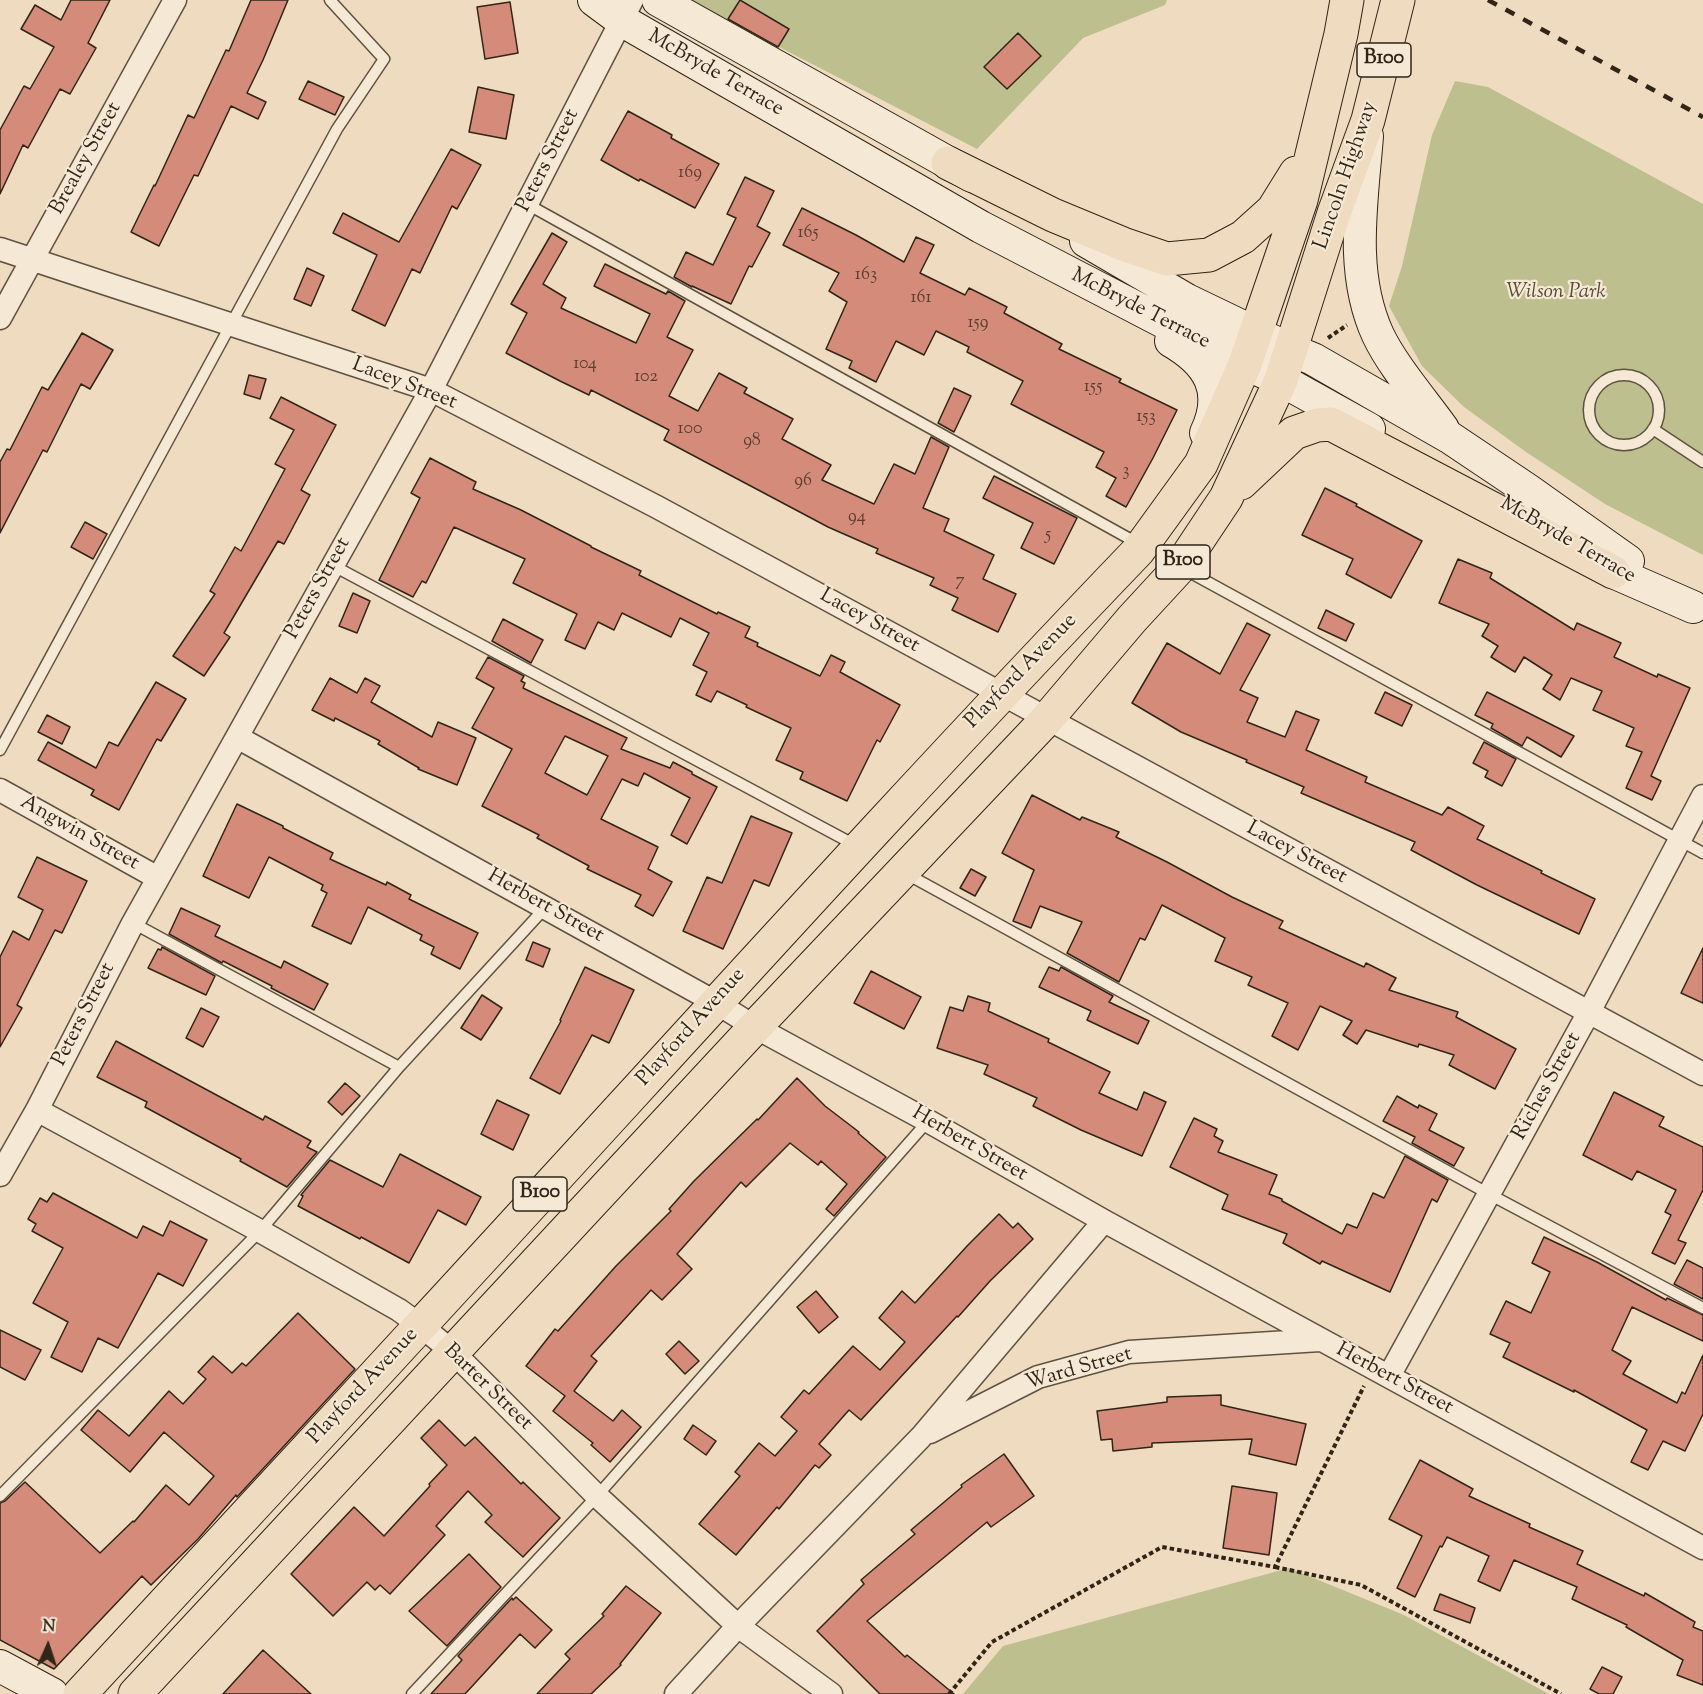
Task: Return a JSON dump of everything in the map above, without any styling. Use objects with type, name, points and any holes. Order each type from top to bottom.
[{"type":"highway","name":"Lincoln Highway","points":[[1256,332],[1301,200],[1347,0]]},
{"type":"highway","name":"Lincoln Highway","points":[[1286,365],[1334,213],[1368,120],[1398,0]]},
{"type":"highway","points":[[948,163],[1053,215],[1123,244],[1167,259],[1209,255],[1243,237],[1274,210],[1299,167],[1326,93]]},
{"type":"highway","name":"Playford Avenue","points":[[80,1694],[421,1326],[715,1002],[1148,537],[1201,464],[1245,364],[1256,332]]},
{"type":"highway","name":"Playford Avenue","points":[[135,1694],[755,1027],[1047,719],[1132,619],[1180,567],[1226,498],[1286,365]]},
{"type":"highway","points":[[1226,498],[1294,433],[1317,425],[1331,424],[1613,572]]},
{"type":"highway","points":[[245,1516],[276,1542]]},
{"type":"main road","name":"McBryde Terrace","points":[[594,0],[626,10],[981,227],[1245,364],[1286,365],[1313,360],[1449,437],[1698,610]]},
{"type":"main road","name":"McBryde Terrace","points":[[658,0],[1130,265],[1187,300],[1256,332],[1286,365],[1613,572],[1698,610]]},
{"type":"main road","points":[[1368,120],[1360,248],[1367,308],[1385,346],[1449,437]]},
{"type":"main road","points":[[902,137],[891,156],[950,189],[981,227]]},
{"type":"main road","points":[[1091,285],[1134,321],[1187,350],[1208,373],[1215,394],[1214,417],[1190,468],[1148,537]]},
{"type":"main road","points":[[0,1666],[52,1694]]},
{"type":"street","name":"Brealey Street","points":[[0,318],[175,0]]},
{"type":"street","name":"Peters Street","points":[[0,1175],[37,1110],[133,923],[430,390],[626,10]]},
{"type":"street","name":"Lacey Street","points":[[0,249],[430,390],[657,507],[1703,1074]]},
{"type":"street","name":"Herbert Street","points":[[237,737],[1104,1221],[1703,1548]]},
{"type":"street","name":"Angwin Street","points":[[0,790],[158,878]]},
{"type":"street","name":"Riches Street","points":[[1381,1372],[1489,1194],[1589,1012],[1703,796]]},
{"type":"street","name":"Barter Street","points":[[37,1110],[260,1231],[421,1326],[453,1352],[597,1496],[738,1626],[831,1694]]},
{"type":"street","name":"Ward Street","points":[[676,1694],[738,1626],[921,1437],[1104,1221]]},
{"type":"street","name":"Ward Street","points":[[921,1437],[1038,1377],[1129,1352],[1320,1340]]},
{"type":"lane","points":[[0,750],[337,129],[384,59],[330,0]]},
{"type":"lane","points":[[527,204],[1148,537]]},
{"type":"lane","points":[[1625,374],[1645,381],[1652,388],[1659,407],[1658,418],[1653,429],[1645,438],[1634,444],[1622,445],[1599,436],[1588,414],[1593,390],[1613,375],[1625,374]]},
{"type":"lane","points":[[1653,429],[1703,462]]},
{"type":"lane","points":[[332,565],[859,847]]},
{"type":"lane","points":[[1180,567],[1703,853]]},
{"type":"lane","points":[[902,872],[1489,1194],[1703,1308]]},
{"type":"lane","points":[[0,1496],[260,1231],[399,1067],[545,908]]},
{"type":"lane","points":[[133,923],[399,1067]]},
{"type":"lane","points":[[412,1694],[597,1496],[928,1121]]},
{"type":"path","points":[[1275,1567],[1381,1372]]},
{"type":"path","points":[[949,1694],[992,1642],[1162,1547],[1361,1585],[1562,1694]]},
{"type":"green space","points":[[688,0],[1167,0],[1165,5],[1083,38],[977,149]]},
{"type":"green space","name":"Wilson Park","points":[[1455,81],[1488,87],[1703,204],[1703,555],[1605,504],[1526,452],[1464,407],[1422,366],[1389,306],[1402,266],[1432,135]]},
{"type":"green space","points":[[1289,1568],[1404,1615],[1549,1694],[963,1694],[1003,1646]]},
{"type":"building","points":[[71,0],[110,0],[88,43],[96,48],[70,94],[60,89],[28,148],[23,145],[0,194],[0,130],[24,86],[30,89],[54,47],[21,29],[35,5],[61,20]]},
{"type":"building","points":[[251,0],[288,0],[247,93],[266,102],[258,119],[231,106],[198,176],[194,175],[159,246],[131,232],[188,115],[194,118],[226,50],[229,51]]},
{"type":"building","points":[[740,0],[789,29],[778,47],[728,19]]},
{"type":"building","points":[[510,2],[518,53],[485,59],[477,7]]},
{"type":"building","points":[[1018,33],[1041,56],[1007,89],[984,67]]},
{"type":"building","points":[[308,81],[344,97],[335,115],[299,99]]},
{"type":"building","points":[[478,87],[514,95],[506,139],[469,132]]},
{"type":"building","points":[[628,111],[719,164],[695,208],[601,160]]},
{"type":"building","points":[[451,149],[481,165],[457,209],[452,206],[420,273],[412,269],[385,326],[352,310],[377,255],[333,233],[343,213],[399,242]]},
{"type":"building","points":[[745,177],[774,191],[757,226],[770,233],[752,267],[749,266],[731,304],[674,277],[686,252],[713,265],[736,218],[727,214]]},
{"type":"building","points":[[802,208],[904,262],[916,237],[934,245],[920,273],[965,295],[969,288],[1007,307],[1004,313],[1062,344],[1059,349],[1121,379],[1119,382],[1177,410],[1126,507],[1106,496],[1116,478],[1096,467],[1104,452],[1011,404],[1023,381],[967,352],[969,347],[936,331],[924,355],[896,341],[876,382],[849,368],[852,361],[826,349],[847,302],[829,291],[839,273],[783,245]]},
{"type":"building","points":[[552,233],[567,242],[543,284],[566,298],[561,308],[636,343],[650,314],[594,286],[605,264],[666,294],[668,291],[685,301],[667,337],[693,350],[669,396],[698,411],[719,373],[747,388],[744,393],[793,419],[782,439],[831,465],[822,480],[874,504],[894,464],[915,474],[931,437],[949,447],[923,508],[949,519],[944,531],[994,555],[983,579],[1016,594],[998,632],[952,610],[958,598],[930,585],[934,578],[876,553],[878,549],[828,527],[664,440],[669,430],[591,390],[589,395],[506,353],[527,313],[511,304]]},
{"type":"building","points":[[307,268],[324,276],[311,306],[294,299]]},
{"type":"building","points":[[82,333],[113,350],[90,389],[81,384],[47,452],[43,450],[0,533],[0,462],[7,449],[10,450],[42,387],[48,390]]},
{"type":"building","points":[[249,375],[266,379],[260,399],[244,394]]},
{"type":"building","points":[[954,388],[971,396],[954,432],[938,423]]},
{"type":"building","points":[[281,397],[336,425],[301,490],[310,495],[284,544],[278,541],[224,633],[230,637],[204,676],[173,656],[215,594],[210,591],[235,547],[241,551],[285,469],[275,464],[294,430],[270,418]]},
{"type":"building","points":[[430,458],[476,482],[473,489],[521,510],[641,571],[639,575],[717,614],[718,612],[750,627],[745,637],[758,643],[757,646],[820,676],[831,655],[845,662],[840,672],[900,705],[880,742],[877,740],[847,801],[800,779],[803,772],[776,760],[791,728],[717,691],[711,702],[696,695],[707,672],[693,665],[709,633],[680,618],[671,637],[622,613],[614,630],[598,622],[585,649],[565,640],[577,614],[513,583],[525,559],[454,527],[426,583],[422,581],[413,597],[379,580],[420,498],[411,493]]},
{"type":"building","points":[[994,476],[1077,518],[1054,564],[1021,548],[1033,523],[983,498]]},
{"type":"building","points":[[1325,488],[1422,541],[1391,598],[1346,574],[1353,559],[1302,535]]},
{"type":"building","points":[[85,522],[107,534],[93,559],[71,547]]},
{"type":"building","points":[[1458,559],[1492,573],[1490,578],[1574,630],[1577,623],[1621,643],[1614,657],[1657,677],[1658,674],[1690,688],[1651,776],[1661,781],[1652,800],[1626,788],[1642,752],[1626,746],[1634,728],[1593,710],[1602,691],[1571,678],[1560,700],[1543,689],[1552,675],[1524,657],[1515,672],[1491,657],[1498,646],[1482,636],[1489,624],[1439,603]]},
{"type":"building","points":[[353,593],[370,601],[357,633],[339,626]]},
{"type":"building","points":[[1326,610],[1354,624],[1346,641],[1318,628]]},
{"type":"building","points":[[503,619],[543,640],[531,663],[492,641]]},
{"type":"building","points":[[1247,623],[1270,635],[1240,690],[1258,698],[1247,722],[1285,737],[1296,711],[1319,720],[1306,750],[1367,777],[1365,782],[1442,815],[1448,807],[1484,826],[1477,839],[1595,899],[1579,934],[1411,850],[1415,842],[1301,793],[1304,787],[1181,732],[1132,703],[1167,643],[1220,674]]},
{"type":"building","points":[[488,657],[524,676],[521,681],[525,683],[523,688],[627,738],[621,749],[670,768],[673,762],[717,787],[687,844],[671,835],[690,798],[644,773],[638,786],[622,779],[601,819],[658,847],[648,869],[672,882],[653,916],[635,906],[641,895],[587,869],[589,866],[537,838],[539,835],[482,806],[512,749],[472,728],[494,688],[476,678]],"holes":[[[565,736],[608,756],[587,795],[545,773]]]},
{"type":"building","points":[[330,678],[357,693],[365,678],[380,686],[371,702],[432,737],[438,722],[476,738],[457,785],[418,769],[378,744],[380,741],[335,718],[334,721],[312,710]]},
{"type":"building","points":[[156,682],[186,699],[161,741],[157,739],[119,810],[91,795],[94,790],[38,760],[48,742],[96,768],[109,742],[118,746]]},
{"type":"building","points":[[1385,692],[1412,705],[1402,726],[1375,713]]},
{"type":"building","points":[[1487,692],[1574,736],[1561,757],[1527,737],[1522,746],[1491,728],[1493,724],[1475,715]]},
{"type":"building","points":[[47,715],[70,727],[62,744],[38,732]]},
{"type":"building","points":[[1484,742],[1516,759],[1502,786],[1485,777],[1488,771],[1473,763]]},
{"type":"building","points":[[1032,795],[1080,820],[1082,817],[1119,832],[1116,837],[1283,921],[1279,928],[1364,967],[1366,963],[1396,978],[1389,990],[1458,1012],[1456,1017],[1516,1049],[1495,1089],[1449,1065],[1454,1055],[1419,1044],[1418,1047],[1366,1030],[1357,1044],[1343,1035],[1352,1021],[1320,1006],[1298,1050],[1272,1036],[1288,1003],[1248,985],[1252,977],[1215,961],[1225,938],[1162,905],[1145,940],[1140,938],[1119,982],[1067,953],[1082,922],[1040,906],[1031,928],[1013,921],[1034,870],[1002,853]]},
{"type":"building","points":[[237,804],[333,853],[330,859],[386,885],[387,882],[411,895],[409,899],[478,933],[460,969],[431,954],[434,947],[420,940],[422,935],[368,907],[351,944],[312,926],[327,893],[321,890],[323,885],[269,857],[249,898],[203,876]]},
{"type":"building","points":[[751,816],[792,833],[769,886],[754,880],[723,949],[683,931],[707,877],[722,883]]},
{"type":"building","points":[[37,857],[87,881],[62,933],[55,930],[17,1005],[22,1008],[0,1047],[0,957],[13,931],[29,940],[43,910],[18,897]]},
{"type":"building","points":[[971,869],[986,877],[975,896],[960,888]]},
{"type":"building","points":[[181,908],[220,926],[215,936],[281,968],[284,961],[328,984],[314,1010],[169,934]]},
{"type":"building","points":[[533,942],[550,949],[543,967],[526,960]]},
{"type":"building","points":[[162,947],[215,976],[206,995],[148,968],[158,949],[161,950]]},
{"type":"building","points":[[1703,948],[1703,1003],[1681,993]]},
{"type":"building","points":[[585,967],[634,990],[609,1043],[592,1035],[560,1094],[530,1078],[561,1021]]},
{"type":"building","points":[[1049,967],[1059,971],[1061,967],[1113,996],[1109,1002],[1149,1021],[1138,1044],[1087,1020],[1091,1011],[1039,987]]},
{"type":"building","points":[[871,971],[921,997],[904,1029],[854,1003]]},
{"type":"building","points":[[482,995],[502,1008],[481,1040],[461,1028]]},
{"type":"building","points":[[968,996],[990,1003],[988,1011],[1049,1039],[1048,1042],[1110,1072],[1099,1093],[1137,1110],[1144,1092],[1166,1102],[1142,1156],[1081,1130],[1033,1106],[1037,1098],[984,1074],[988,1065],[937,1048],[950,1007],[963,1011]]},
{"type":"building","points":[[201,1008],[219,1017],[203,1047],[186,1038]]},
{"type":"building","points":[[116,1041],[263,1120],[265,1116],[311,1141],[307,1147],[317,1152],[287,1187],[240,1161],[241,1159],[145,1107],[147,1102],[97,1077]]},
{"type":"building","points":[[797,1078],[825,1106],[859,1132],[886,1157],[834,1216],[826,1209],[847,1184],[821,1161],[818,1165],[790,1143],[746,1187],[741,1182],[677,1254],[692,1269],[662,1300],[651,1290],[591,1356],[597,1361],[574,1391],[613,1421],[622,1410],[641,1427],[610,1462],[591,1445],[593,1443],[553,1411],[565,1396],[526,1366],[555,1329],[558,1331],[616,1266],[671,1211],[669,1209],[694,1181],[758,1120]]},
{"type":"building","points":[[345,1083],[360,1096],[342,1115],[328,1102]]},
{"type":"building","points":[[1614,1092],[1664,1117],[1659,1126],[1703,1147],[1703,1190],[1678,1240],[1686,1243],[1675,1264],[1652,1253],[1671,1215],[1665,1212],[1676,1190],[1637,1171],[1632,1180],[1583,1155]]},
{"type":"building","points":[[1397,1096],[1418,1108],[1419,1105],[1437,1114],[1429,1130],[1464,1148],[1454,1166],[1412,1143],[1415,1137],[1383,1121]]},
{"type":"building","points":[[497,1100],[529,1115],[513,1150],[481,1134]]},
{"type":"building","points":[[1194,1118],[1217,1129],[1214,1136],[1223,1141],[1218,1152],[1277,1175],[1269,1194],[1282,1199],[1342,1234],[1347,1224],[1357,1228],[1373,1193],[1384,1198],[1405,1156],[1448,1180],[1437,1202],[1432,1199],[1390,1292],[1322,1261],[1320,1264],[1283,1243],[1287,1234],[1222,1209],[1228,1195],[1170,1167]]},
{"type":"building","points":[[400,1154],[481,1197],[466,1225],[438,1210],[409,1263],[298,1206],[303,1196],[301,1195],[330,1160],[383,1187]]},
{"type":"building","points":[[53,1193],[137,1238],[143,1226],[163,1236],[170,1221],[207,1240],[183,1286],[158,1273],[118,1348],[98,1338],[82,1372],[51,1357],[68,1322],[33,1303],[63,1248],[32,1231],[36,1224],[28,1219],[40,1198],[47,1202]]},
{"type":"building","points":[[999,1214],[1013,1228],[1018,1223],[1033,1239],[990,1281],[861,1420],[849,1410],[819,1444],[831,1455],[819,1468],[815,1465],[779,1509],[777,1507],[736,1555],[699,1524],[740,1476],[735,1472],[759,1443],[775,1456],[797,1431],[781,1417],[804,1390],[809,1394],[853,1346],[880,1370],[905,1342],[879,1318],[902,1291],[915,1303]]},
{"type":"building","points":[[1544,1237],[1597,1262],[1666,1300],[1667,1298],[1703,1315],[1703,1341],[1632,1307],[1612,1350],[1631,1361],[1623,1374],[1677,1403],[1682,1392],[1685,1394],[1703,1355],[1703,1414],[1685,1451],[1663,1441],[1648,1470],[1631,1462],[1647,1430],[1574,1390],[1574,1392],[1503,1357],[1510,1343],[1490,1334],[1506,1301],[1531,1313],[1550,1272],[1532,1263]]},
{"type":"building","points":[[1687,1260],[1703,1268],[1703,1299],[1674,1284]]},
{"type":"building","points":[[816,1291],[838,1317],[819,1333],[797,1307]]},
{"type":"building","points":[[298,1313],[355,1369],[237,1497],[236,1495],[198,1539],[151,1585],[142,1576],[54,1669],[0,1640],[0,1503],[25,1482],[100,1553],[134,1522],[166,1485],[189,1505],[214,1476],[164,1432],[130,1472],[81,1430],[98,1410],[129,1436],[169,1391],[183,1404],[206,1379],[198,1372],[213,1356],[232,1373],[242,1363],[246,1366]]},
{"type":"building","points":[[0,1330],[41,1350],[25,1380],[0,1367]]},
{"type":"building","points":[[679,1341],[699,1361],[685,1374],[666,1354]]},
{"type":"building","points":[[1221,1395],[1221,1405],[1306,1424],[1296,1465],[1249,1454],[1252,1439],[1152,1443],[1152,1447],[1113,1451],[1112,1439],[1101,1440],[1097,1411],[1167,1402],[1167,1397]]},
{"type":"building","points":[[439,1420],[465,1446],[475,1437],[521,1484],[523,1482],[560,1518],[523,1557],[485,1522],[492,1515],[468,1491],[436,1526],[445,1535],[390,1594],[380,1585],[375,1590],[367,1582],[333,1616],[291,1574],[354,1507],[384,1536],[447,1465],[421,1438]]},
{"type":"building","points":[[693,1425],[716,1441],[706,1455],[684,1439]]},
{"type":"building","points":[[1004,1454],[1034,1496],[991,1527],[987,1522],[867,1621],[905,1657],[907,1655],[954,1694],[880,1694],[817,1631],[864,1584],[861,1580],[915,1534],[911,1530],[962,1487],[961,1485]]},
{"type":"building","points":[[1420,1460],[1473,1489],[1469,1496],[1530,1524],[1529,1527],[1583,1551],[1577,1564],[1644,1596],[1645,1593],[1695,1622],[1693,1627],[1703,1631],[1703,1685],[1677,1675],[1683,1660],[1626,1627],[1627,1625],[1572,1599],[1577,1587],[1514,1560],[1500,1591],[1478,1581],[1489,1556],[1447,1537],[1442,1547],[1440,1546],[1415,1597],[1397,1588],[1422,1536],[1389,1519]]},
{"type":"building","points":[[1232,1486],[1277,1493],[1269,1555],[1223,1548]]},
{"type":"building","points":[[469,1554],[501,1587],[447,1646],[409,1611]]},
{"type":"building","points":[[626,1586],[661,1613],[621,1665],[591,1694],[537,1694],[570,1659],[565,1654],[604,1616],[602,1614]]},
{"type":"building","points":[[1440,1594],[1475,1608],[1470,1623],[1434,1610]]},
{"type":"building","points":[[516,1597],[552,1630],[535,1648],[520,1634],[465,1694],[431,1694],[462,1660],[458,1656],[512,1598],[513,1600]]},
{"type":"building","points":[[263,1650],[311,1694],[223,1694]]},
{"type":"building","points":[[1602,1667],[1622,1677],[1613,1694],[1599,1694],[1590,1689]]},
{"type":"railway","points":[[1488,0],[1703,117]]}]
